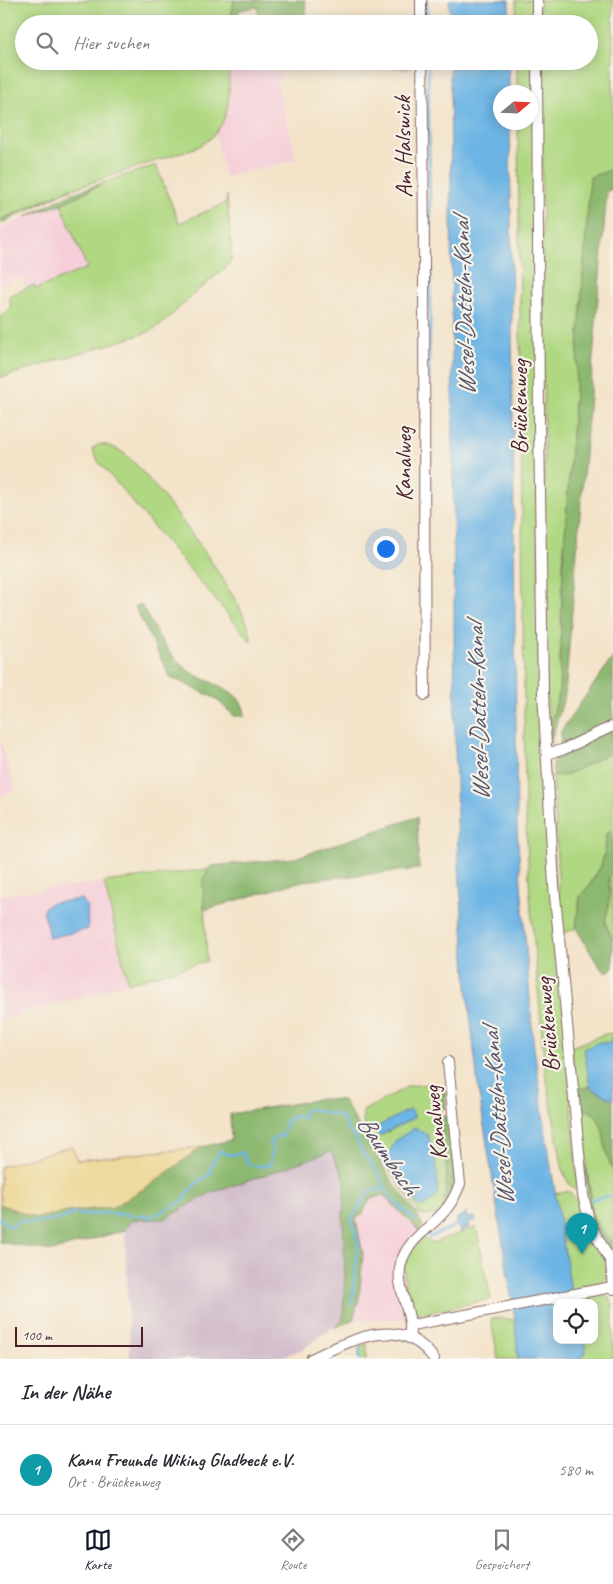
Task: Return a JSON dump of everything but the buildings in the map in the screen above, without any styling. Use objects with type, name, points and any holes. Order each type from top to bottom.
[{"type":"street","points":[[421,0],[421,15]]},
{"type":"street","points":[[537,0],[537,15]]},
{"type":"street","name":"Am Halswick","points":[[422,70],[424,233]]},
{"type":"street","name":"Brückenweg","points":[[412,1325],[613,1288],[611,1262],[590,1224],[583,1195],[554,885],[548,753],[543,692],[537,70]]},
{"type":"street","name":"Kanalweg","points":[[424,233],[422,475],[425,695]]},
{"type":"street","points":[[548,753],[562,750],[613,726]]},
{"type":"street","name":"Kanalweg","points":[[412,1325],[401,1286],[401,1263],[416,1238],[446,1210],[460,1184],[448,1062]]},
{"type":"street","points":[[408,1338],[412,1325]]},
{"type":"street","points":[[312,1359],[365,1335],[383,1332],[408,1338],[424,1348],[434,1359]]},
{"type":"shaded area","points":[[240,70],[278,70],[283,75],[277,81],[296,160],[225,177],[215,133],[226,117],[231,99],[229,72]]},
{"type":"shaded area","points":[[61,204],[88,268],[36,289],[34,285],[26,289],[21,277],[0,286],[0,228]]},
{"type":"shaded area","points":[[0,741],[16,791],[0,796]]},
{"type":"shaded area","points":[[104,882],[128,983],[0,1020],[0,895]]},
{"type":"shaded area","points":[[331,1150],[345,1180],[343,1320],[303,1349],[287,1355],[265,1359],[130,1359],[125,1230],[131,1220],[165,1219],[210,1193]]},
{"type":"shaded area","points":[[383,1195],[419,1231],[405,1316],[403,1319],[353,1320],[359,1298],[363,1254],[356,1221],[358,1216],[362,1215],[370,1199]]},
{"type":"green space","points":[[0,0],[234,0],[232,15],[15,15],[15,70],[228,70],[229,97],[224,119],[219,129],[200,146],[72,189],[0,220]]},
{"type":"green space","points":[[234,0],[305,0],[307,15],[259,15],[257,7],[239,10],[238,15],[232,15]]},
{"type":"green space","points":[[516,0],[534,0],[534,15],[517,15]]},
{"type":"green space","points":[[540,0],[613,0],[613,169],[590,178],[563,563],[559,694],[549,729],[546,683],[541,70],[598,70],[598,15],[540,15]]},
{"type":"green space","points":[[517,70],[534,70],[534,85],[517,85]]},
{"type":"green space","points":[[518,130],[535,130],[540,687],[578,1192],[569,1184],[563,1171],[545,1070],[530,897],[525,807]]},
{"type":"green space","points":[[156,165],[179,223],[226,203],[227,195],[232,259],[226,268],[197,291],[164,322],[149,332],[0,378],[0,317],[11,308],[9,296],[34,285],[36,289],[87,268],[61,204],[105,182]]},
{"type":"green space","points":[[613,169],[613,189],[607,191],[565,694],[550,745],[549,729],[559,694],[563,563],[590,177]]},
{"type":"green space","points":[[103,183],[61,204],[25,217],[73,193]]},
{"type":"green space","points":[[72,188],[0,224],[0,220]]},
{"type":"green space","points":[[100,444],[115,448],[127,456],[158,490],[179,517],[221,576],[248,627],[251,642],[98,461],[92,449]]},
{"type":"green space","points":[[141,604],[171,654],[185,668],[238,698],[243,706],[245,716],[234,716],[215,698],[170,677],[135,607]]},
{"type":"green space","points":[[613,657],[613,751],[567,775],[553,776],[553,762],[560,754],[561,731]]},
{"type":"green space","points":[[613,751],[613,830],[606,834],[605,851],[601,866],[589,886],[580,896],[576,928],[561,934],[553,776],[567,775]]},
{"type":"green space","points":[[417,817],[419,869],[302,881],[204,910],[203,879],[211,866],[295,858]]},
{"type":"green space","points":[[613,830],[613,872],[609,876],[610,898],[605,923],[613,941],[613,968],[606,973],[598,965],[576,928],[580,896],[589,886],[601,866],[605,851],[606,834]]},
{"type":"green space","points":[[613,865],[613,952],[607,930],[605,898],[606,887]]},
{"type":"green space","points":[[209,869],[203,879],[207,961],[128,983],[104,882]]},
{"type":"green space","points":[[613,1033],[610,1043],[603,1042],[584,1049],[590,1087],[575,1089],[571,1047],[605,1034]]},
{"type":"green space","points":[[437,1083],[447,1175],[445,1201],[450,1192],[453,1171],[448,1117],[450,1118],[456,1180],[453,1192],[437,1215],[421,1216],[391,1173],[363,1122],[363,1111],[409,1086]]},
{"type":"green space","points":[[437,1083],[445,1091],[446,1108],[440,1109]]},
{"type":"green space","points":[[590,1087],[613,1100],[613,1170],[608,1159],[600,1123],[596,1116],[588,1110],[577,1106],[575,1089]]},
{"type":"green space","points":[[321,1099],[343,1100],[394,1184],[416,1213],[423,1227],[419,1231],[383,1195],[370,1199],[362,1215],[358,1216],[356,1221],[363,1254],[359,1298],[353,1320],[334,1328],[343,1320],[345,1180],[331,1151],[210,1193],[165,1219],[131,1220],[125,1230],[52,1251],[0,1242],[0,1204],[36,1218],[74,1211],[113,1207],[150,1185],[202,1147],[231,1140],[230,1114]]},
{"type":"green space","points":[[577,1106],[599,1114],[606,1130],[608,1155],[613,1170],[613,1246],[593,1217],[591,1202],[589,1202],[588,1197],[591,1196]]},
{"type":"green space","points":[[441,1115],[448,1117],[454,1160],[452,1182],[444,1201],[447,1175]]},
{"type":"green space","points":[[585,1165],[591,1197],[588,1197],[589,1202],[591,1202],[593,1217],[613,1246],[613,1259],[590,1219]]},
{"type":"green space","points":[[569,1191],[580,1204],[591,1223],[607,1263],[606,1277],[601,1286],[571,1292],[554,1194]]},
{"type":"green space","points":[[476,1227],[491,1299],[421,1314],[413,1312],[406,1290],[404,1273],[408,1256],[414,1247],[422,1237],[433,1243]]},
{"type":"green space","points":[[598,1294],[608,1297],[613,1304],[613,1359],[583,1359],[582,1356],[586,1353],[585,1344],[598,1344],[598,1299],[572,1298]]},
{"type":"green space","points":[[491,1319],[515,1320],[518,1359],[498,1359]]},
{"type":"green space","points":[[367,1344],[367,1359],[359,1359],[359,1347]]},
{"type":"sand","points":[[72,1146],[77,1160],[202,1147],[150,1185],[113,1207],[74,1211],[36,1218],[0,1204],[0,1167]]},
{"type":"water","points":[[449,0],[509,0],[509,15],[450,15]]},
{"type":"water","name":"Wesel-Datteln-Kanal","points":[[450,70],[509,70],[509,85],[493,85],[493,130],[510,130],[517,830],[533,1039],[546,1136],[572,1299],[553,1299],[553,1344],[585,1344],[586,1353],[582,1356],[583,1359],[518,1359],[515,1320],[479,1094],[467,988],[458,852],[455,747]]},
{"type":"water","points":[[81,899],[87,907],[88,929],[49,938],[43,909],[51,903]]},
{"type":"water","points":[[611,1038],[613,1038],[613,1100],[590,1087],[584,1049],[599,1042],[609,1043]]},
{"type":"water","points":[[410,1109],[415,1117],[380,1136],[375,1128]]},
{"type":"water","points":[[416,1127],[421,1132],[426,1133],[429,1138],[434,1155],[438,1184],[436,1198],[423,1207],[417,1204],[407,1184],[392,1163],[389,1164],[387,1157],[396,1140]]},
{"type":"water","points":[[466,1211],[467,1218],[475,1217],[475,1221],[468,1222],[469,1229],[468,1227],[460,1232],[456,1219],[466,1214]]},
{"type":"waterway","points":[[427,0],[427,15]]},
{"type":"waterway","points":[[428,70],[431,270],[429,385]]},
{"type":"waterway","name":"Baumbach","points":[[0,1218],[8,1226],[13,1226],[20,1220],[26,1223],[61,1219],[75,1213],[84,1215],[108,1213],[151,1217],[183,1201],[194,1185],[211,1173],[211,1167],[220,1151],[229,1155],[244,1153],[245,1158],[252,1165],[270,1165],[273,1149],[270,1144],[276,1136],[282,1137],[286,1121],[294,1116],[303,1118],[305,1110],[313,1109],[335,1114],[343,1118],[348,1130],[357,1140],[362,1152],[378,1173],[389,1196],[415,1221]]},
{"type":"waterway","points":[[352,1305],[358,1244],[352,1218],[368,1192],[386,1188]]},
{"type":"waterway","name":"Baumbach","points":[[591,1200],[613,1195]]},
{"type":"waterway","name":"Baumbach","points":[[427,1234],[430,1237],[459,1224]]},
{"type":"waterway","points":[[360,1347],[360,1359]]},
{"type":"place","name":"Kanu Freunde Wiking Gladbeck e.V.","points":[[582,1254]]}]
